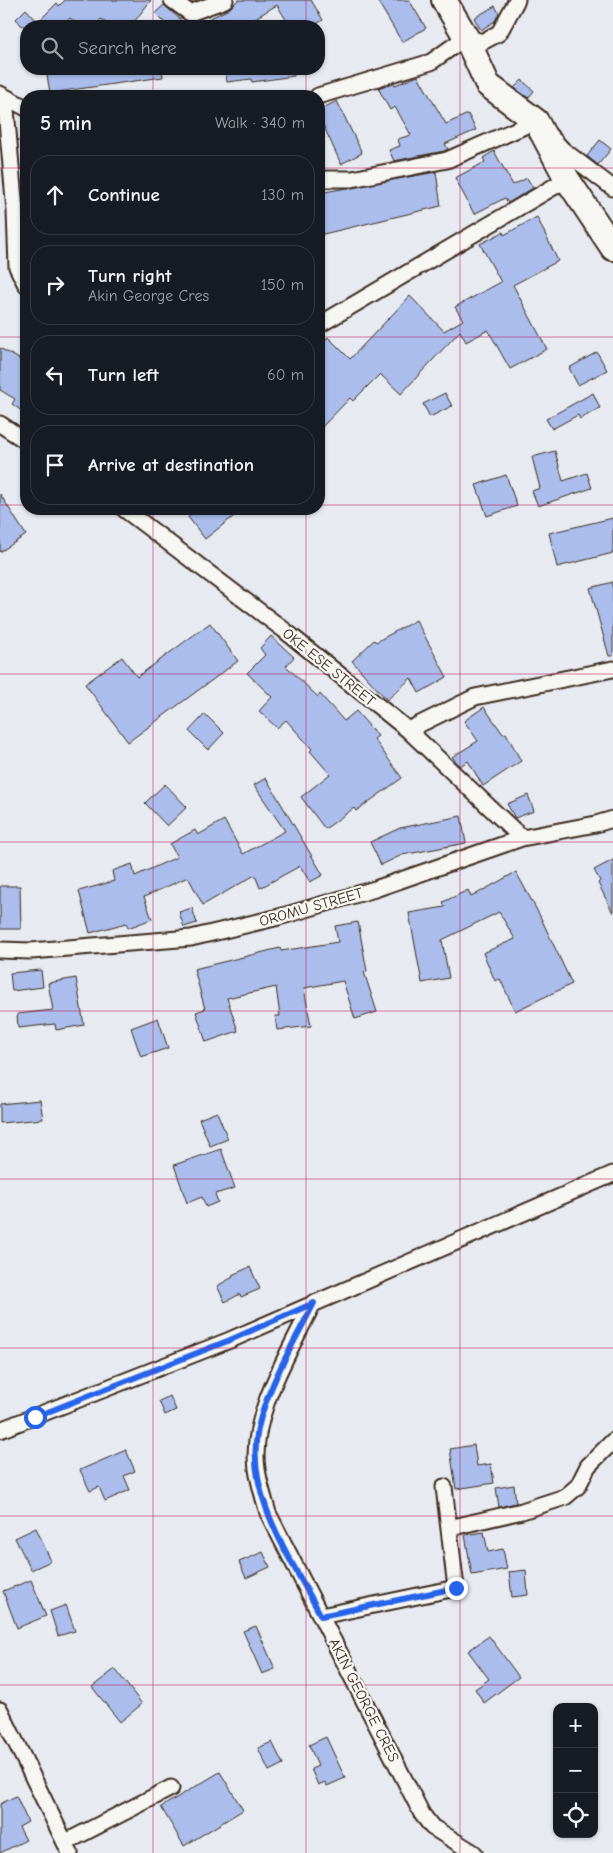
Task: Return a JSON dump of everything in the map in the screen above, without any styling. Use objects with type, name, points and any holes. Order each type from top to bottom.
[{"type":"main road","points":[[444,0],[466,37],[488,85],[536,121],[567,179],[613,248]]},
{"type":"street","points":[[172,0],[190,13],[225,0]]},
{"type":"street","points":[[325,94],[431,62],[466,37],[482,42],[499,33],[513,11],[517,0]]},
{"type":"street","points":[[2,96],[20,105]]},
{"type":"street","points":[[2,96],[15,211],[18,267],[20,272]]},
{"type":"street","points":[[325,179],[352,179],[448,160],[536,121],[563,150],[613,188]]},
{"type":"street","points":[[325,321],[567,179]]},
{"type":"street","points":[[0,424],[20,437]]},
{"type":"street","name":"OKE ESE STREET","points":[[132,515],[284,630],[408,730],[522,838]]},
{"type":"street","points":[[408,730],[475,697],[613,668]]},
{"type":"street","name":"OROMU STREET","points":[[0,950],[31,951],[191,938],[280,917],[375,889],[522,838],[613,819]]},
{"type":"street","points":[[0,1430],[221,1344],[484,1232],[613,1174]]},
{"type":"street","name":"AKIN GEORGE CRES","points":[[314,1303],[270,1394],[258,1429],[256,1468],[268,1513],[422,1814],[432,1826],[474,1853]]},
{"type":"street","points":[[449,1528],[522,1511],[565,1497],[578,1486],[588,1466],[613,1441]]},
{"type":"street","points":[[321,1616],[456,1588],[444,1487]]},
{"type":"street","points":[[0,1710],[68,1847],[170,1788]]},
{"type":"building","points":[[65,0],[151,0],[136,20],[72,20],[70,18],[68,20],[40,20],[57,3],[59,6]]},
{"type":"building","points":[[238,0],[311,0],[323,20],[286,20],[277,5],[252,20],[206,20],[229,9]]},
{"type":"building","points":[[377,0],[409,0],[426,28],[402,42]]},
{"type":"building","points":[[164,5],[181,20],[162,20],[155,13]]},
{"type":"building","points":[[495,6],[499,13],[495,21],[481,30],[474,18]]},
{"type":"building","points":[[26,9],[36,20],[20,20],[20,24],[16,19]]},
{"type":"building","points":[[47,75],[163,75],[163,77],[71,90],[50,90]]},
{"type":"building","points":[[226,75],[294,75],[252,82],[251,79],[227,82]]},
{"type":"building","points":[[418,76],[446,124],[468,114],[476,130],[445,144],[448,149],[444,151],[394,161],[389,150],[400,146],[398,139],[411,135],[395,107],[390,110],[378,88],[394,83],[395,85]]},
{"type":"building","points":[[522,80],[534,91],[528,98],[514,88]]},
{"type":"building","points":[[337,101],[362,153],[341,164],[325,129],[325,107]]},
{"type":"building","points":[[600,140],[611,149],[598,165],[587,156]]},
{"type":"building","points":[[494,151],[513,185],[527,178],[533,188],[508,203],[505,198],[474,214],[455,178],[485,162],[483,158]]},
{"type":"building","points":[[436,172],[441,206],[325,234],[325,192]]},
{"type":"building","points":[[537,217],[558,261],[513,285],[547,349],[510,369],[488,330],[466,342],[460,331],[401,394],[380,374],[353,401],[350,398],[325,424],[325,340],[328,337],[350,359],[410,296],[444,331],[463,320],[455,307],[501,282],[480,244],[503,232],[504,235]]},
{"type":"building","points":[[0,348],[20,360],[20,410],[12,404],[15,399],[0,390]]},
{"type":"building","points":[[597,352],[607,370],[578,385],[569,368]]},
{"type":"building","points":[[445,393],[452,406],[430,417],[423,404]]},
{"type":"building","points":[[593,393],[600,408],[580,419],[578,415],[552,429],[546,419]]},
{"type":"building","points":[[555,451],[563,481],[587,473],[592,488],[538,506],[532,491],[540,488],[532,457]]},
{"type":"building","points":[[506,475],[517,506],[487,516],[476,485]]},
{"type":"building","points":[[0,494],[26,535],[0,552]]},
{"type":"building","points":[[190,515],[235,515],[205,539],[188,517]]},
{"type":"building","points":[[613,518],[613,553],[557,567],[549,533]]},
{"type":"building","points":[[613,582],[613,656],[609,656],[590,588]]},
{"type":"building","points":[[416,620],[447,677],[419,693],[411,678],[387,700],[352,661],[374,640],[376,642]]},
{"type":"building","points":[[210,623],[238,661],[128,742],[85,684],[122,657],[137,677]]},
{"type":"building","points":[[271,636],[294,657],[286,666],[318,697],[320,694],[344,721],[356,711],[378,736],[374,739],[402,778],[356,811],[354,808],[325,829],[301,797],[330,774],[310,751],[312,749],[286,720],[277,728],[259,711],[272,697],[247,673],[265,655],[260,648]]},
{"type":"building","points":[[484,707],[503,734],[506,733],[521,761],[483,786],[468,761],[460,766],[452,757],[478,741],[464,721]]},
{"type":"building","points":[[205,714],[224,733],[208,750],[189,731]]},
{"type":"building","points":[[266,778],[323,875],[310,882],[300,866],[260,888],[255,875],[203,905],[188,877],[144,897],[152,919],[128,928],[126,923],[90,933],[79,891],[114,881],[112,871],[132,864],[135,876],[177,857],[170,844],[195,830],[198,835],[224,820],[243,854],[285,831],[254,785]]},
{"type":"building","points":[[165,784],[187,807],[167,826],[145,803]]},
{"type":"building","points":[[528,795],[534,811],[515,818],[507,804]]},
{"type":"building","points":[[461,816],[466,843],[402,855],[381,865],[370,842],[400,828]]},
{"type":"building","points":[[613,860],[613,913],[598,883],[600,881],[594,870]]},
{"type":"building","points":[[516,872],[540,916],[572,984],[515,1011],[500,979],[495,981],[483,953],[515,939],[499,912],[442,940],[449,978],[422,983],[409,913],[445,907],[443,902],[468,890],[471,897]]},
{"type":"building","points":[[0,886],[20,886],[21,929],[0,929]]},
{"type":"building","points":[[192,908],[197,923],[184,927],[179,912]]},
{"type":"building","points":[[358,922],[367,971],[364,972],[377,1012],[355,1019],[343,981],[304,988],[311,1026],[277,1030],[275,1016],[280,1016],[276,987],[227,998],[238,1031],[206,1042],[196,1012],[205,1009],[194,969],[280,948],[281,951],[338,942],[335,926]]},
{"type":"building","points":[[41,970],[43,987],[12,991],[10,973]]},
{"type":"building","points":[[76,978],[84,1025],[56,1030],[55,1024],[18,1028],[17,1014],[53,1010],[48,983]]},
{"type":"building","points":[[158,1018],[168,1048],[141,1057],[131,1028]]},
{"type":"building","points":[[40,1100],[43,1119],[0,1123],[0,1104]]},
{"type":"building","points":[[217,1112],[228,1139],[210,1146],[199,1119]]},
{"type":"building","points":[[221,1149],[235,1188],[215,1194],[218,1202],[206,1207],[202,1197],[187,1203],[174,1165]]},
{"type":"building","points":[[250,1267],[260,1289],[241,1297],[240,1294],[225,1302],[217,1286],[233,1277],[232,1275]]},
{"type":"building","points":[[170,1396],[176,1410],[165,1415],[159,1401]]},
{"type":"building","points":[[474,1445],[477,1466],[491,1464],[494,1483],[456,1489],[450,1449]]},
{"type":"building","points":[[126,1450],[135,1471],[124,1476],[130,1490],[105,1501],[99,1487],[90,1491],[80,1470]]},
{"type":"building","points":[[514,1485],[516,1503],[499,1507],[496,1488]]},
{"type":"building","points":[[36,1528],[51,1561],[31,1570],[15,1538]]},
{"type":"building","points":[[484,1532],[488,1552],[503,1549],[507,1569],[472,1575],[465,1535]]},
{"type":"building","points":[[263,1552],[270,1567],[246,1578],[239,1562]]},
{"type":"building","points":[[526,1570],[528,1595],[512,1597],[509,1572]]},
{"type":"building","points":[[31,1580],[46,1616],[17,1628],[3,1591]]},
{"type":"building","points":[[66,1605],[75,1631],[58,1636],[50,1611]]},
{"type":"building","points":[[256,1626],[275,1669],[262,1674],[243,1631]]},
{"type":"building","points":[[489,1636],[519,1677],[484,1703],[475,1689],[489,1679],[468,1651]]},
{"type":"building","points":[[115,1669],[142,1704],[120,1722],[92,1687]]},
{"type":"building","points":[[326,1737],[345,1778],[327,1786],[325,1782],[318,1785],[311,1769],[318,1766],[309,1745]]},
{"type":"building","points":[[272,1742],[283,1764],[269,1771],[258,1748]]},
{"type":"building","points":[[220,1772],[243,1810],[184,1846],[161,1807]]},
{"type":"building","points":[[16,1796],[28,1822],[19,1827],[26,1840],[0,1853],[0,1804]]},
{"type":"route","points":[[35,1417],[230,1340],[314,1303],[270,1394],[258,1429],[256,1468],[268,1513],[321,1616],[456,1588]]}]
